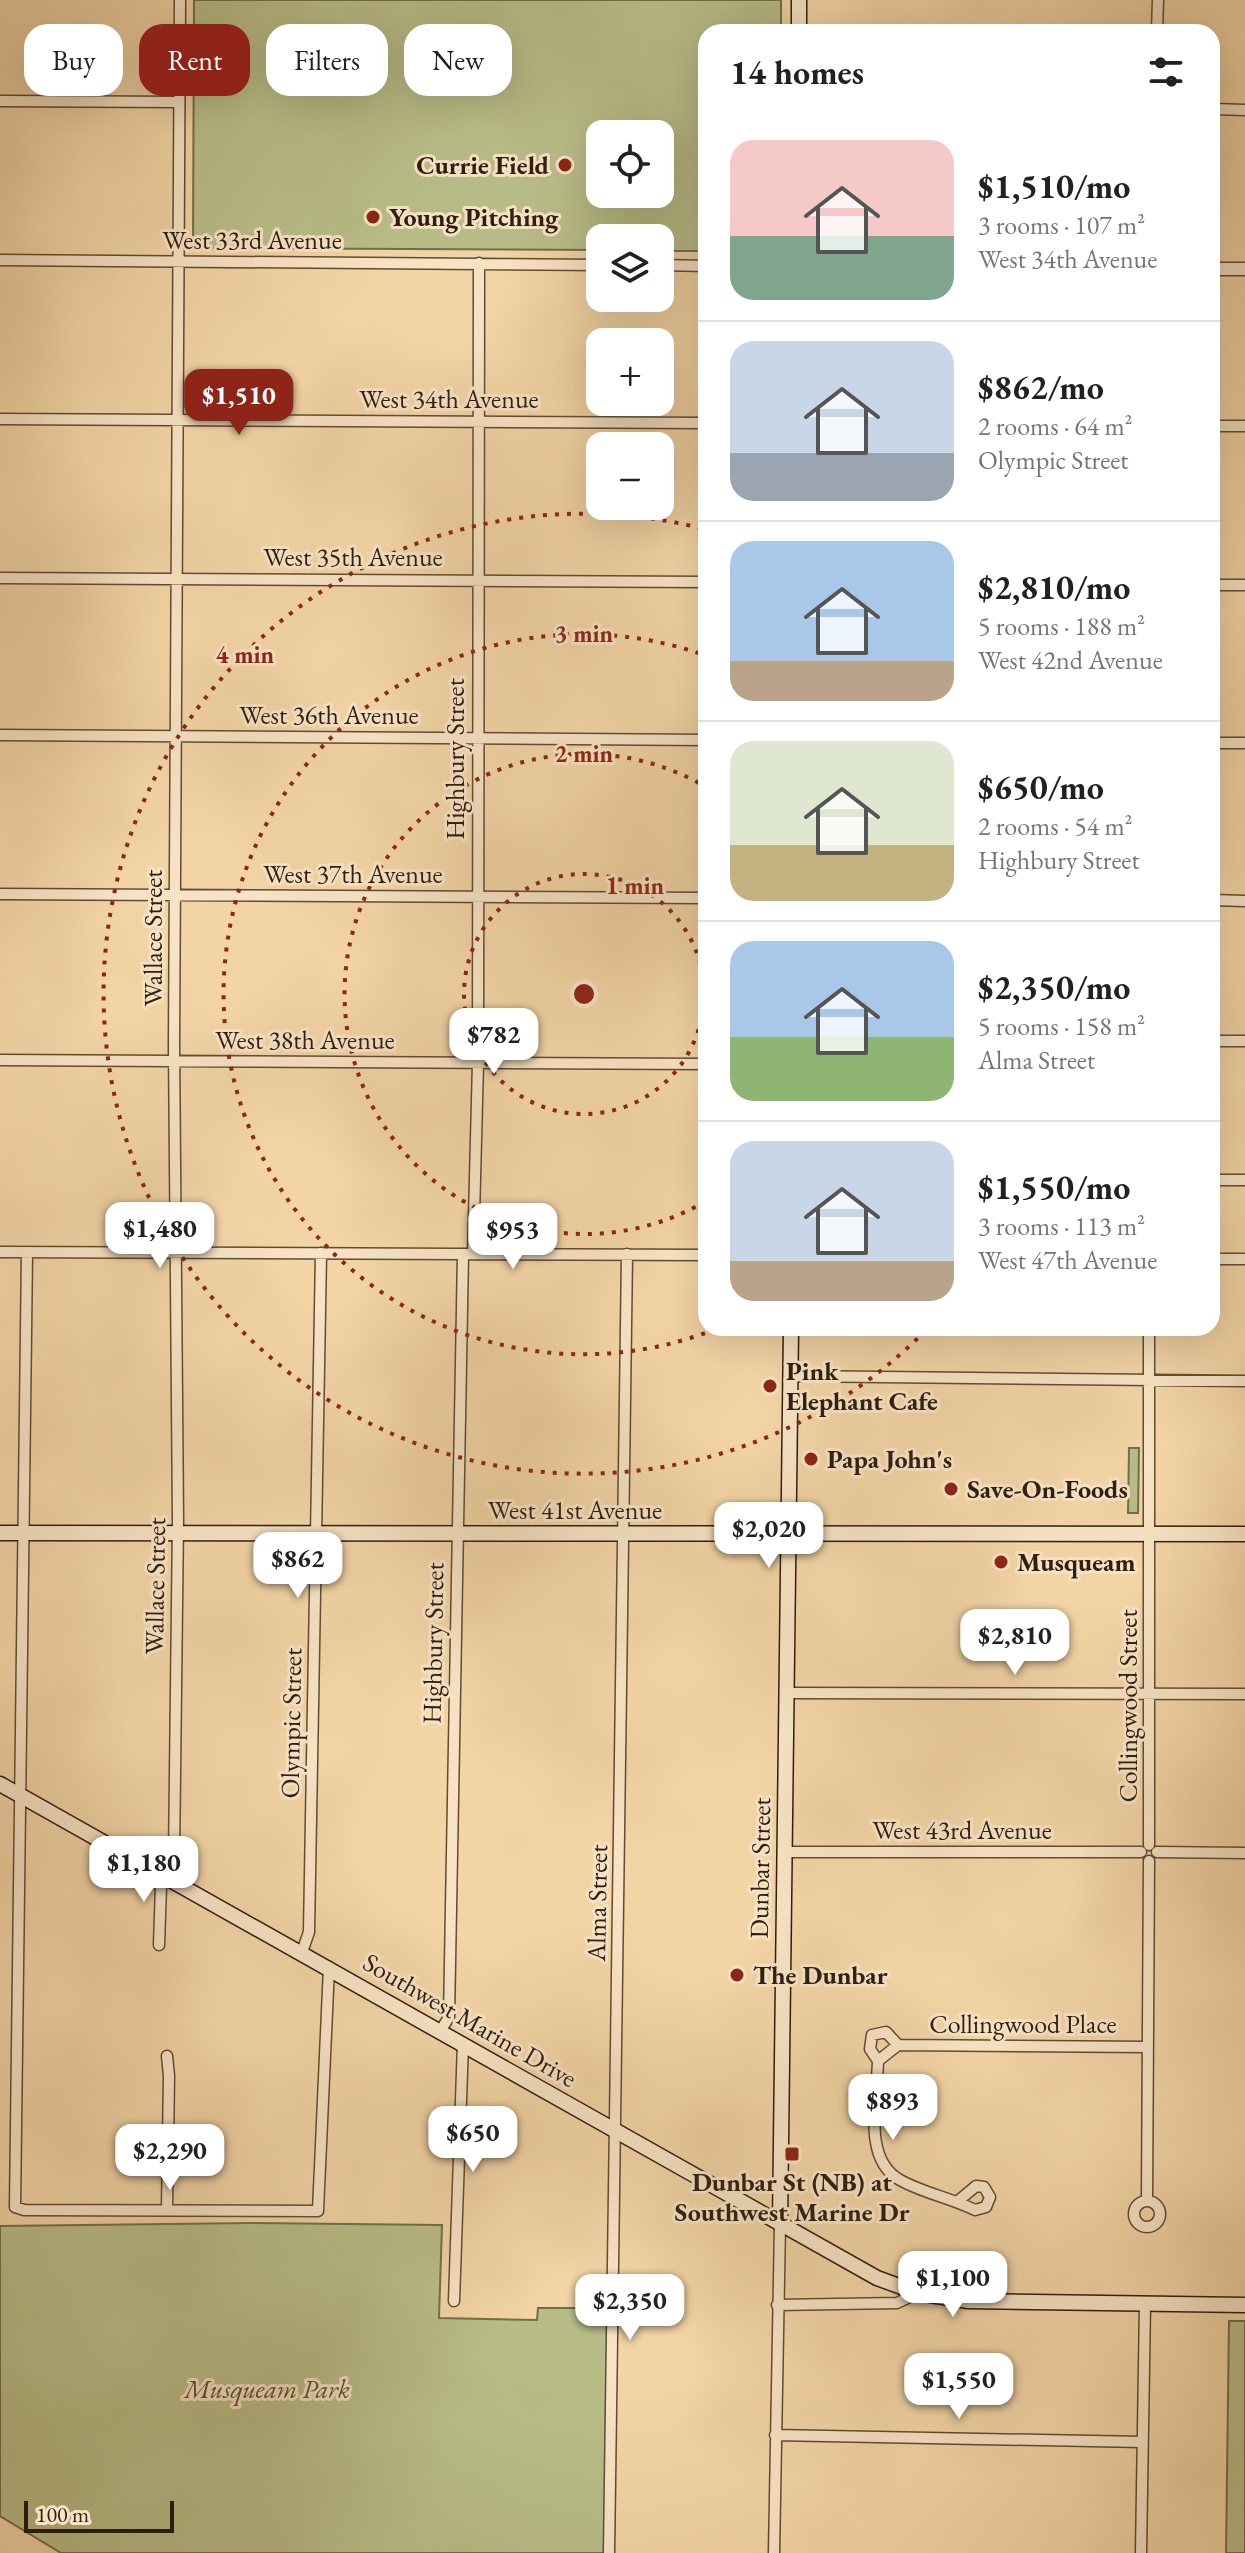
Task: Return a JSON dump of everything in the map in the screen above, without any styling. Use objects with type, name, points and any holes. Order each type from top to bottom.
[{"type":"main road","points":[[799,0],[799,24]]},
{"type":"main road","name":"Dunbar Street","points":[[780,2224],[791,1336]]},
{"type":"main road","name":"West 41st Avenue","points":[[0,1533],[1245,1534]]},
{"type":"main road","name":"Southwest Marine Drive","points":[[0,1784],[165,1874],[877,2278],[918,2293],[968,2301],[1245,2305]]},
{"type":"street","name":"Wallace Street","points":[[159,1945],[161,1885],[174,1857],[178,1534],[174,1061],[180,0]]},
{"type":"street","points":[[1157,24],[1158,0]]},
{"type":"street","points":[[0,101],[179,102]]},
{"type":"street","points":[[1220,109],[1245,110]]},
{"type":"street","name":"West 33rd Avenue","points":[[0,260],[586,265]]},
{"type":"street","name":"Highbury Street","points":[[441,2030],[449,2017],[457,1534],[478,1063],[479,263]]},
{"type":"street","points":[[674,265],[698,266]]},
{"type":"street","points":[[1220,269],[1245,269]]},
{"type":"street","name":"West 34th Avenue","points":[[0,419],[698,423]]},
{"type":"street","points":[[1220,426],[1245,426]]},
{"type":"street","name":"West 35th Avenue","points":[[0,578],[698,582]]},
{"type":"street","points":[[1220,585],[1245,585]]},
{"type":"street","name":"West 36th Avenue","points":[[0,735],[698,740]]},
{"type":"street","points":[[1220,743],[1245,743]]},
{"type":"street","name":"West 37th Avenue","points":[[0,894],[698,898]]},
{"type":"street","points":[[1220,900],[1245,901]]},
{"type":"street","points":[[1220,1041],[1245,1041]]},
{"type":"street","name":"West 38th Avenue","points":[[0,1060],[698,1064]]},
{"type":"street","points":[[1220,1180],[1245,1180]]},
{"type":"street","points":[[0,1252],[698,1255]]},
{"type":"street","points":[[27,1252],[15,2207],[24,2210],[318,2211],[329,1967]]},
{"type":"street","name":"Olympic Street","points":[[302,1952],[309,1932],[321,1253]]},
{"type":"street","name":"Alma Street","points":[[609,2553],[627,1254]]},
{"type":"street","points":[[1220,1259],[1245,1259]]},
{"type":"street","name":"Collingwood Street","points":[[1147,2200],[1151,1533],[1149,1336]]},
{"type":"street","points":[[791,1376],[1245,1381]]},
{"type":"street","points":[[786,1693],[1245,1694]]},
{"type":"street","name":"West 43rd Avenue","points":[[784,1852],[1245,1853]]},
{"type":"street","name":"Collingwood Place","points":[[898,2045],[886,2032],[872,2035],[870,2049],[878,2061],[876,2152],[883,2168],[901,2181],[957,2202]]},
{"type":"street","points":[[454,2301],[463,2043]]},
{"type":"street","name":"Collingwood Place","points":[[878,2061],[898,2045],[1148,2047]]},
{"type":"street","points":[[167,2056],[167,2209]]},
{"type":"street","name":"Dunbar Street","points":[[774,2553],[780,2224]]},
{"type":"street","name":"Southwest Marine Drive","points":[[777,2305],[897,2303],[918,2293]]},
{"type":"street","points":[[1141,2553],[1145,2304]]},
{"type":"street","points":[[775,2435],[1142,2442]]},
{"type":"green space","points":[[194,0],[781,0],[781,24],[698,24],[698,251],[674,251],[674,224],[586,224],[586,250],[193,248],[194,96],[250,96],[250,24],[194,24]]},
{"type":"green space","points":[[1129,1448],[1139,1448],[1138,1513],[1128,1513]]},
{"type":"green space","name":"Musqueam Park","points":[[253,2223],[442,2225],[439,2318],[537,2320],[538,2308],[608,2308],[604,2553],[61,2553],[0,2516],[0,2226]]},
{"type":"green space","points":[[1229,2321],[1245,2321],[1245,2553],[1226,2553]]},
{"type":"place","name":"Currie Field","points":[[565,165]]},
{"type":"place","name":"Young Pitching","points":[[373,217]]},
{"type":"place","name":"Pink Elephant Cafe","points":[[770,1386]]},
{"type":"place","name":"Papa John's","points":[[811,1459]]},
{"type":"place","name":"Save-On-Foods","points":[[951,1489]]},
{"type":"place","name":"Musqueam","points":[[1001,1562]]},
{"type":"place","name":"The Dunbar","points":[[737,1975]]},
{"type":"place","name":"Dunbar St (NB) at Southwest Marine Dr","points":[[792,2154]]}]
